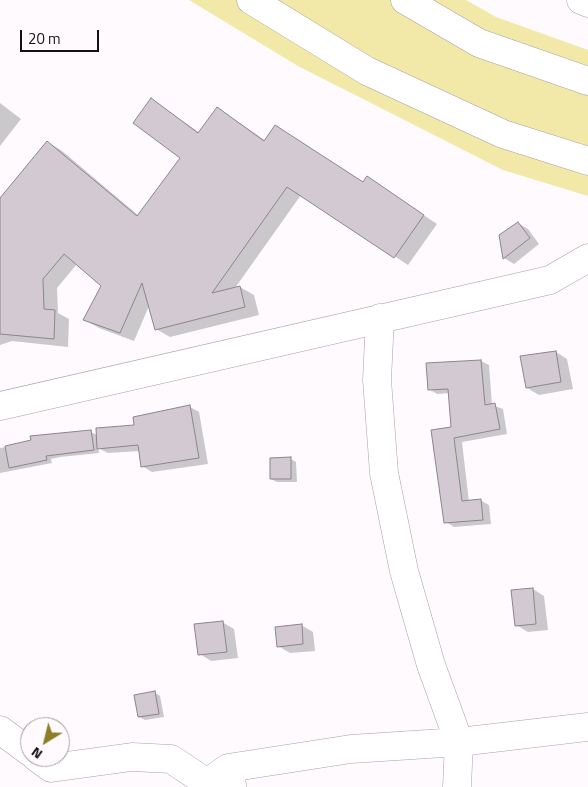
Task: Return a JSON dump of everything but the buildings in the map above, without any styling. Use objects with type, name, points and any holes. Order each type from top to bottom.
[{"type":"main road","points":[[250,0],[367,71],[503,134],[588,161]]},
{"type":"main road","points":[[582,0],[588,3]]},
{"type":"main road","points":[[422,4],[479,43],[588,81]]},
{"type":"main road","points":[[0,406],[550,280],[588,258]]},
{"type":"main road","points":[[380,318],[377,380],[384,473],[404,571],[431,665],[458,742],[457,787]]},
{"type":"main road","points":[[70,765],[132,757],[170,759],[206,783],[351,749],[458,742],[588,727]]},
{"type":"main road","points":[[0,730],[20,745]]},
{"type":"shaded area","points":[[189,0],[466,0],[496,17],[588,50],[588,196],[503,170],[298,66]]}]
